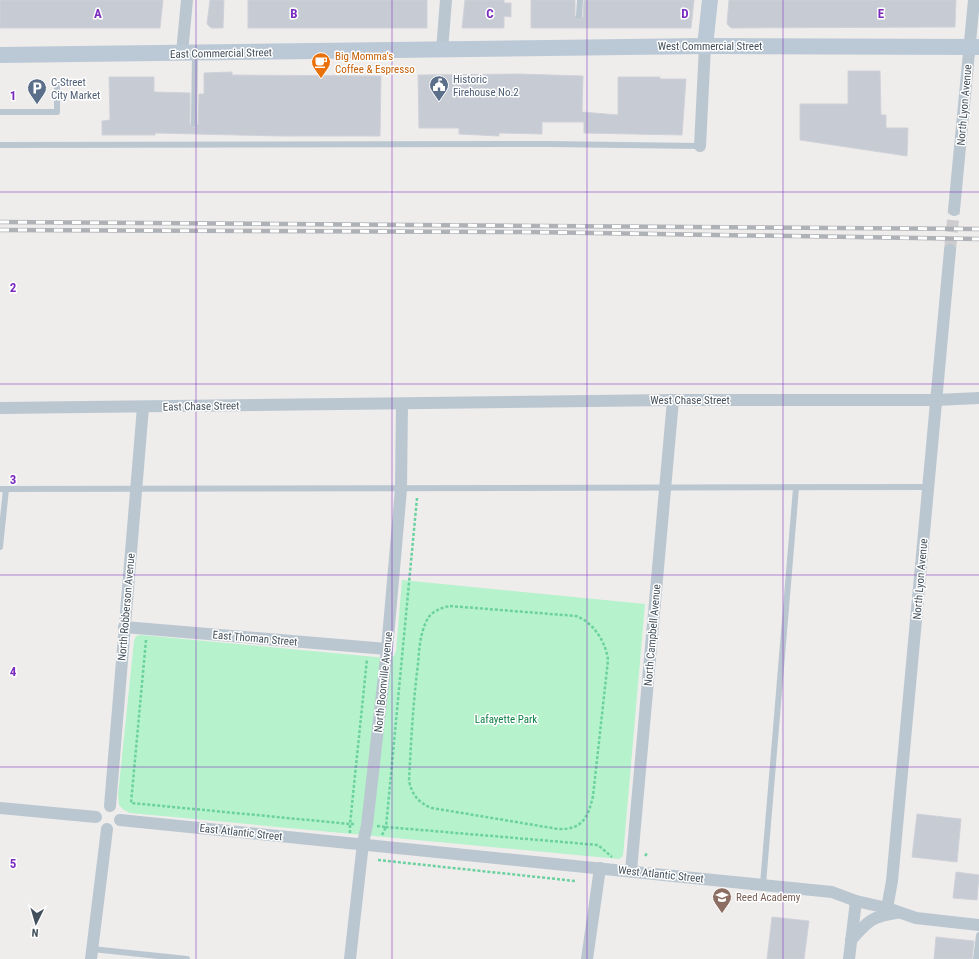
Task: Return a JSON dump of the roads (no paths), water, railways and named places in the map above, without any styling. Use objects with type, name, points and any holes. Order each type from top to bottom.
[{"type":"street","points":[[187,0],[188,53]]},
{"type":"street","points":[[442,50],[446,0]]},
{"type":"street","points":[[700,146],[705,46],[710,0]]},
{"type":"street","name":"North Lyon Avenue","points":[[954,210],[974,47],[974,0]]},
{"type":"street","name":"West Commercial Street","points":[[442,50],[705,46],[974,47]]},
{"type":"street","name":"East Commercial Street","points":[[0,55],[442,50]]},
{"type":"street","name":"North Lyon Avenue","points":[[887,908],[892,881],[950,250]]},
{"type":"street","name":"West Chase Street","points":[[402,404],[673,400],[936,400],[979,398]]},
{"type":"street","name":"North Campbell Avenue","points":[[631,871],[673,400]]},
{"type":"street","name":"East Chase Street","points":[[0,408],[402,404]]},
{"type":"street","name":"North Boonville Avenue","points":[[350,959],[386,655],[401,490],[402,404]]},
{"type":"street","name":"North Robberson Avenue","points":[[110,806],[143,407]]},
{"type":"street","name":"East Thoman Street","points":[[124,627],[148,628],[386,655]]},
{"type":"street","points":[[110,806],[117,810],[120,820],[116,826],[106,829],[98,824],[96,818],[101,809],[110,806]]},
{"type":"street","points":[[0,808],[96,818]]},
{"type":"street","name":"East Atlantic Street","points":[[120,820],[363,843]]},
{"type":"street","points":[[91,954],[106,829]]},
{"type":"street","name":"West Atlantic Street","points":[[363,843],[832,892],[856,901],[887,908],[916,918],[979,925]]},
{"type":"street","points":[[587,959],[600,868]]},
{"type":"street","points":[[848,959],[856,901]]},
{"type":"street","points":[[851,940],[867,923],[880,915],[901,913]]},
{"type":"lane","points":[[579,16],[580,0]]},
{"type":"lane","points":[[188,53],[194,124]]},
{"type":"lane","points":[[0,112],[57,112],[57,86]]},
{"type":"lane","points":[[0,145],[556,144],[700,146]]},
{"type":"lane","points":[[0,547],[3,489],[401,490],[928,487]]},
{"type":"lane","points":[[763,884],[796,488]]},
{"type":"lane","points":[[976,959],[979,934]]},
{"type":"lane","points":[[91,954],[187,959]]},
{"type":"tunnel","points":[[950,250],[954,210]]},
{"type":"railway","points":[[0,222],[979,229]]},
{"type":"railway","points":[[0,230],[531,232],[979,239]]},
{"type":"place","name":"Big Momma's Coffee & Espresso","points":[[321,79]]},
{"type":"place","name":"Historic Firehouse No.2","points":[[439,102]]},
{"type":"place","name":"C-Street City Market","points":[[37,105]]},
{"type":"place","name":"Reed Academy","points":[[722,914]]},
{"type":"park label","name":"Lafayette Park","points":[[506,719]]}]
